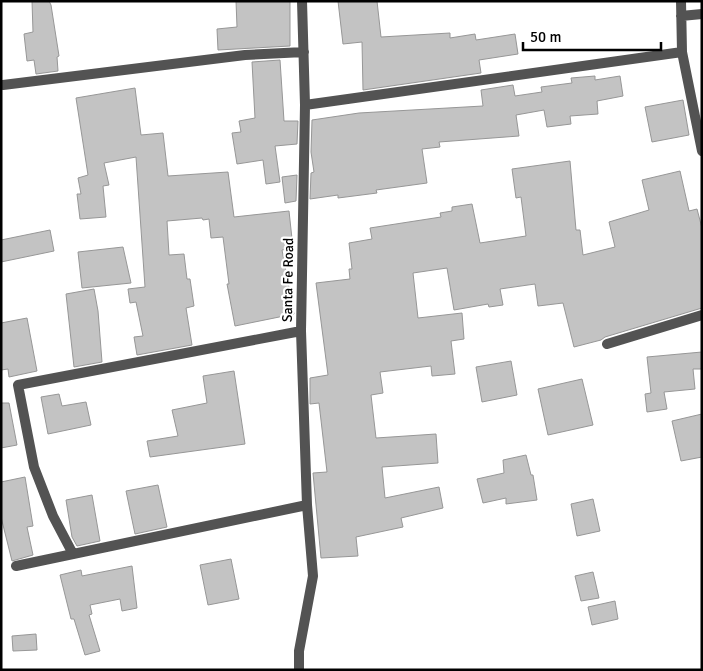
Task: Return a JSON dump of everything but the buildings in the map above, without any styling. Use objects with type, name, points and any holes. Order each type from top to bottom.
[{"type":"street","name":"Santa Fe Road","points":[[73,554],[53,516],[34,467],[18,385],[301,331],[305,104],[302,1]]},
{"type":"street","points":[[681,1],[682,52],[702,151]]},
{"type":"street","points":[[681,16],[702,14]]},
{"type":"street","points":[[3,85],[245,55],[304,52]]},
{"type":"street","points":[[305,104],[682,52]]},
{"type":"street","points":[[607,344],[702,316]]},
{"type":"street","points":[[299,670],[299,651],[313,576],[307,505],[301,331]]},
{"type":"street","points":[[16,566],[307,505]]}]
